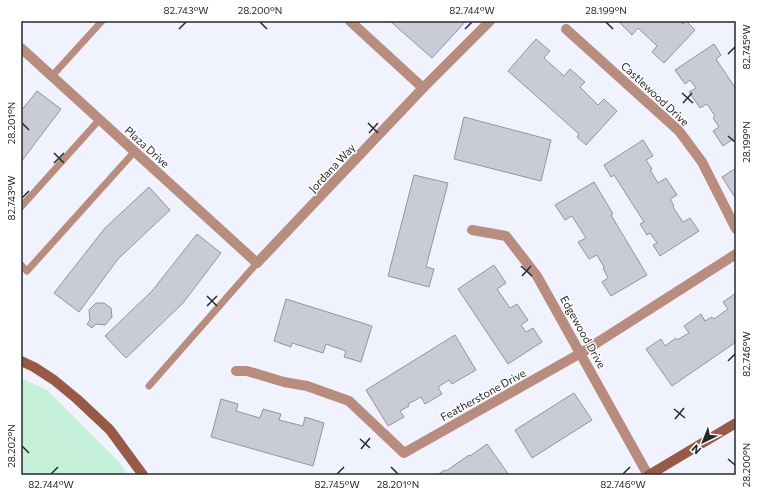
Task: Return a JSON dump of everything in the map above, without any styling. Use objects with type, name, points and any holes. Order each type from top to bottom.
[{"type":"street","points":[[350,21],[423,88]]},
{"type":"street","name":"Jordana Way","points":[[257,263],[423,88],[490,21]]},
{"type":"street","name":"Castlewood Drive","points":[[566,29],[679,131],[702,162],[736,229]]},
{"type":"street","name":"Plaza Drive","points":[[21,48],[257,263]]},
{"type":"street","name":"Edgewood Drive","points":[[472,230],[506,236],[537,276],[648,475]]},
{"type":"street","name":"Featherstone Drive","points":[[236,371],[247,371],[284,382],[307,386],[349,401],[404,453],[581,353],[736,254]]},
{"type":"street","points":[[21,361],[34,367],[54,380],[82,404],[110,430],[144,475]]},
{"type":"street","points":[[648,475],[736,423]]},
{"type":"lane","points":[[52,76],[102,21]]},
{"type":"lane","points":[[21,207],[100,119]]},
{"type":"lane","points":[[21,265],[27,271],[135,151]]},
{"type":"lane","points":[[149,386],[257,263]]},
{"type":"green space","points":[[21,378],[47,390],[120,463],[128,475],[21,475]]},
{"type":"building","points":[[390,21],[466,21],[432,58]]},
{"type":"building","points":[[618,21],[679,21],[683,24],[686,21],[695,30],[664,63],[652,52],[657,46],[638,28],[632,35]]},
{"type":"building","points":[[536,39],[550,51],[544,58],[564,76],[570,69],[585,82],[580,87],[598,105],[604,99],[617,111],[586,145],[577,137],[579,134],[508,71]]},
{"type":"building","points":[[714,44],[721,55],[716,59],[736,89],[736,137],[723,146],[713,131],[719,127],[713,118],[715,116],[707,104],[700,108],[689,92],[696,88],[690,80],[685,84],[675,70]]},
{"type":"building","points":[[37,91],[61,109],[21,162],[21,111]]},
{"type":"building","points":[[464,117],[551,140],[541,181],[454,159]]},
{"type":"building","points":[[643,140],[653,156],[646,160],[658,183],[666,178],[677,195],[670,199],[674,206],[673,207],[683,222],[690,218],[699,231],[660,256],[653,245],[657,243],[650,233],[647,235],[640,224],[644,222],[614,175],[611,177],[604,165]]},
{"type":"building","points":[[736,168],[736,199],[722,177]]},
{"type":"building","points":[[414,175],[448,183],[426,267],[434,269],[429,287],[388,276]]},
{"type":"building","points":[[594,182],[613,214],[611,215],[647,275],[611,296],[602,282],[608,278],[597,255],[589,259],[578,242],[586,238],[572,216],[565,220],[555,205]]},
{"type":"building","points":[[149,187],[170,210],[118,259],[79,312],[54,293],[105,228]]},
{"type":"building","points":[[197,234],[221,253],[183,303],[126,358],[105,336],[152,291]]},
{"type":"building","points":[[494,265],[506,283],[497,289],[510,308],[517,304],[528,320],[521,325],[526,332],[533,328],[542,342],[508,364],[458,289]]},
{"type":"building","points":[[736,293],[736,342],[672,386],[646,349],[661,339],[665,346],[676,338],[677,340],[689,333],[684,326],[701,314],[705,321],[712,317],[714,319],[728,309],[723,302]]},
{"type":"building","points":[[286,299],[372,326],[361,362],[344,357],[346,351],[326,344],[323,353],[292,343],[291,347],[274,341]]},
{"type":"building","points":[[96,303],[104,303],[111,308],[112,317],[105,325],[96,324],[92,328],[87,324],[90,320],[89,310]]},
{"type":"building","points":[[455,335],[476,370],[452,384],[449,380],[438,387],[442,394],[425,404],[421,397],[408,404],[409,406],[400,411],[404,417],[388,426],[366,390]]},
{"type":"building","points":[[574,393],[592,420],[532,458],[515,430]]},
{"type":"building","points":[[221,399],[238,404],[236,411],[260,418],[263,409],[281,414],[279,420],[303,426],[305,417],[324,423],[313,466],[211,437]]},
{"type":"building","points":[[487,444],[509,475],[437,475],[445,470],[446,471]]}]
